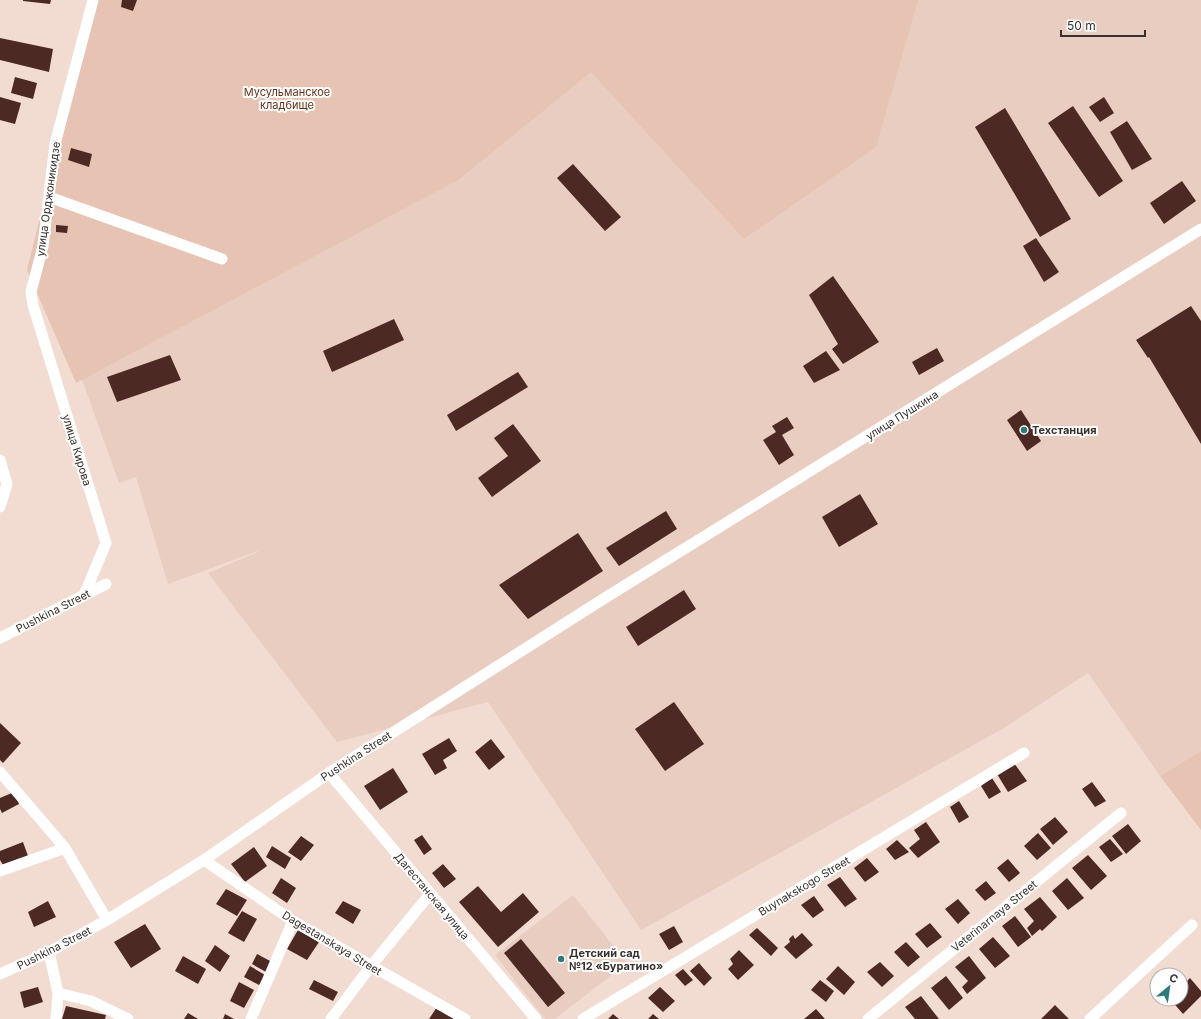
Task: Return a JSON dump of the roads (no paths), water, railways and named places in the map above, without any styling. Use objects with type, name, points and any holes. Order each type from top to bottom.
[{"type":"street","name":"улица Орджоникидзе","points":[[33,305],[31,292],[43,246],[55,144],[93,0]]},
{"type":"street","points":[[49,196],[222,259]]},
{"type":"street","name":"Pushkina Street","points":[[0,974],[49,952],[107,920],[204,860],[328,773],[608,596],[1199,231]]},
{"type":"street","name":"улица Кирова","points":[[33,305],[106,543],[85,593]]},
{"type":"street","points":[[0,460],[4,482],[0,507]]},
{"type":"street","name":"Pushkina Street","points":[[0,638],[85,593],[106,584]]},
{"type":"street","name":"Buynakskogo Street","points":[[583,1019],[1024,754]]},
{"type":"street","points":[[0,772],[65,848],[107,920]]},
{"type":"street","name":"Дагестанская улица","points":[[328,773],[536,1019]]},
{"type":"street","name":"Veterinarnaya Street","points":[[868,1019],[1121,813]]},
{"type":"street","points":[[0,872],[65,848]]},
{"type":"street","name":"Dagestanskaya Street","points":[[204,860],[293,921],[465,1019]]},
{"type":"street","points":[[331,1019],[371,966],[430,894]]},
{"type":"street","points":[[251,1019],[293,921]]},
{"type":"street","points":[[1090,1019],[1192,925]]},
{"type":"street","points":[[49,952],[58,993],[56,1019]]},
{"type":"street","points":[[58,993],[91,1001],[128,1019]]},
{"type":"place","name":"Техстанция","points":[[1024,430]]},
{"type":"place","name":"Детский сад №12 «Буратино»","points":[[561,959]]},
{"type":"park label","name":"Мусульманское кладбище","points":[[287,98]]}]
